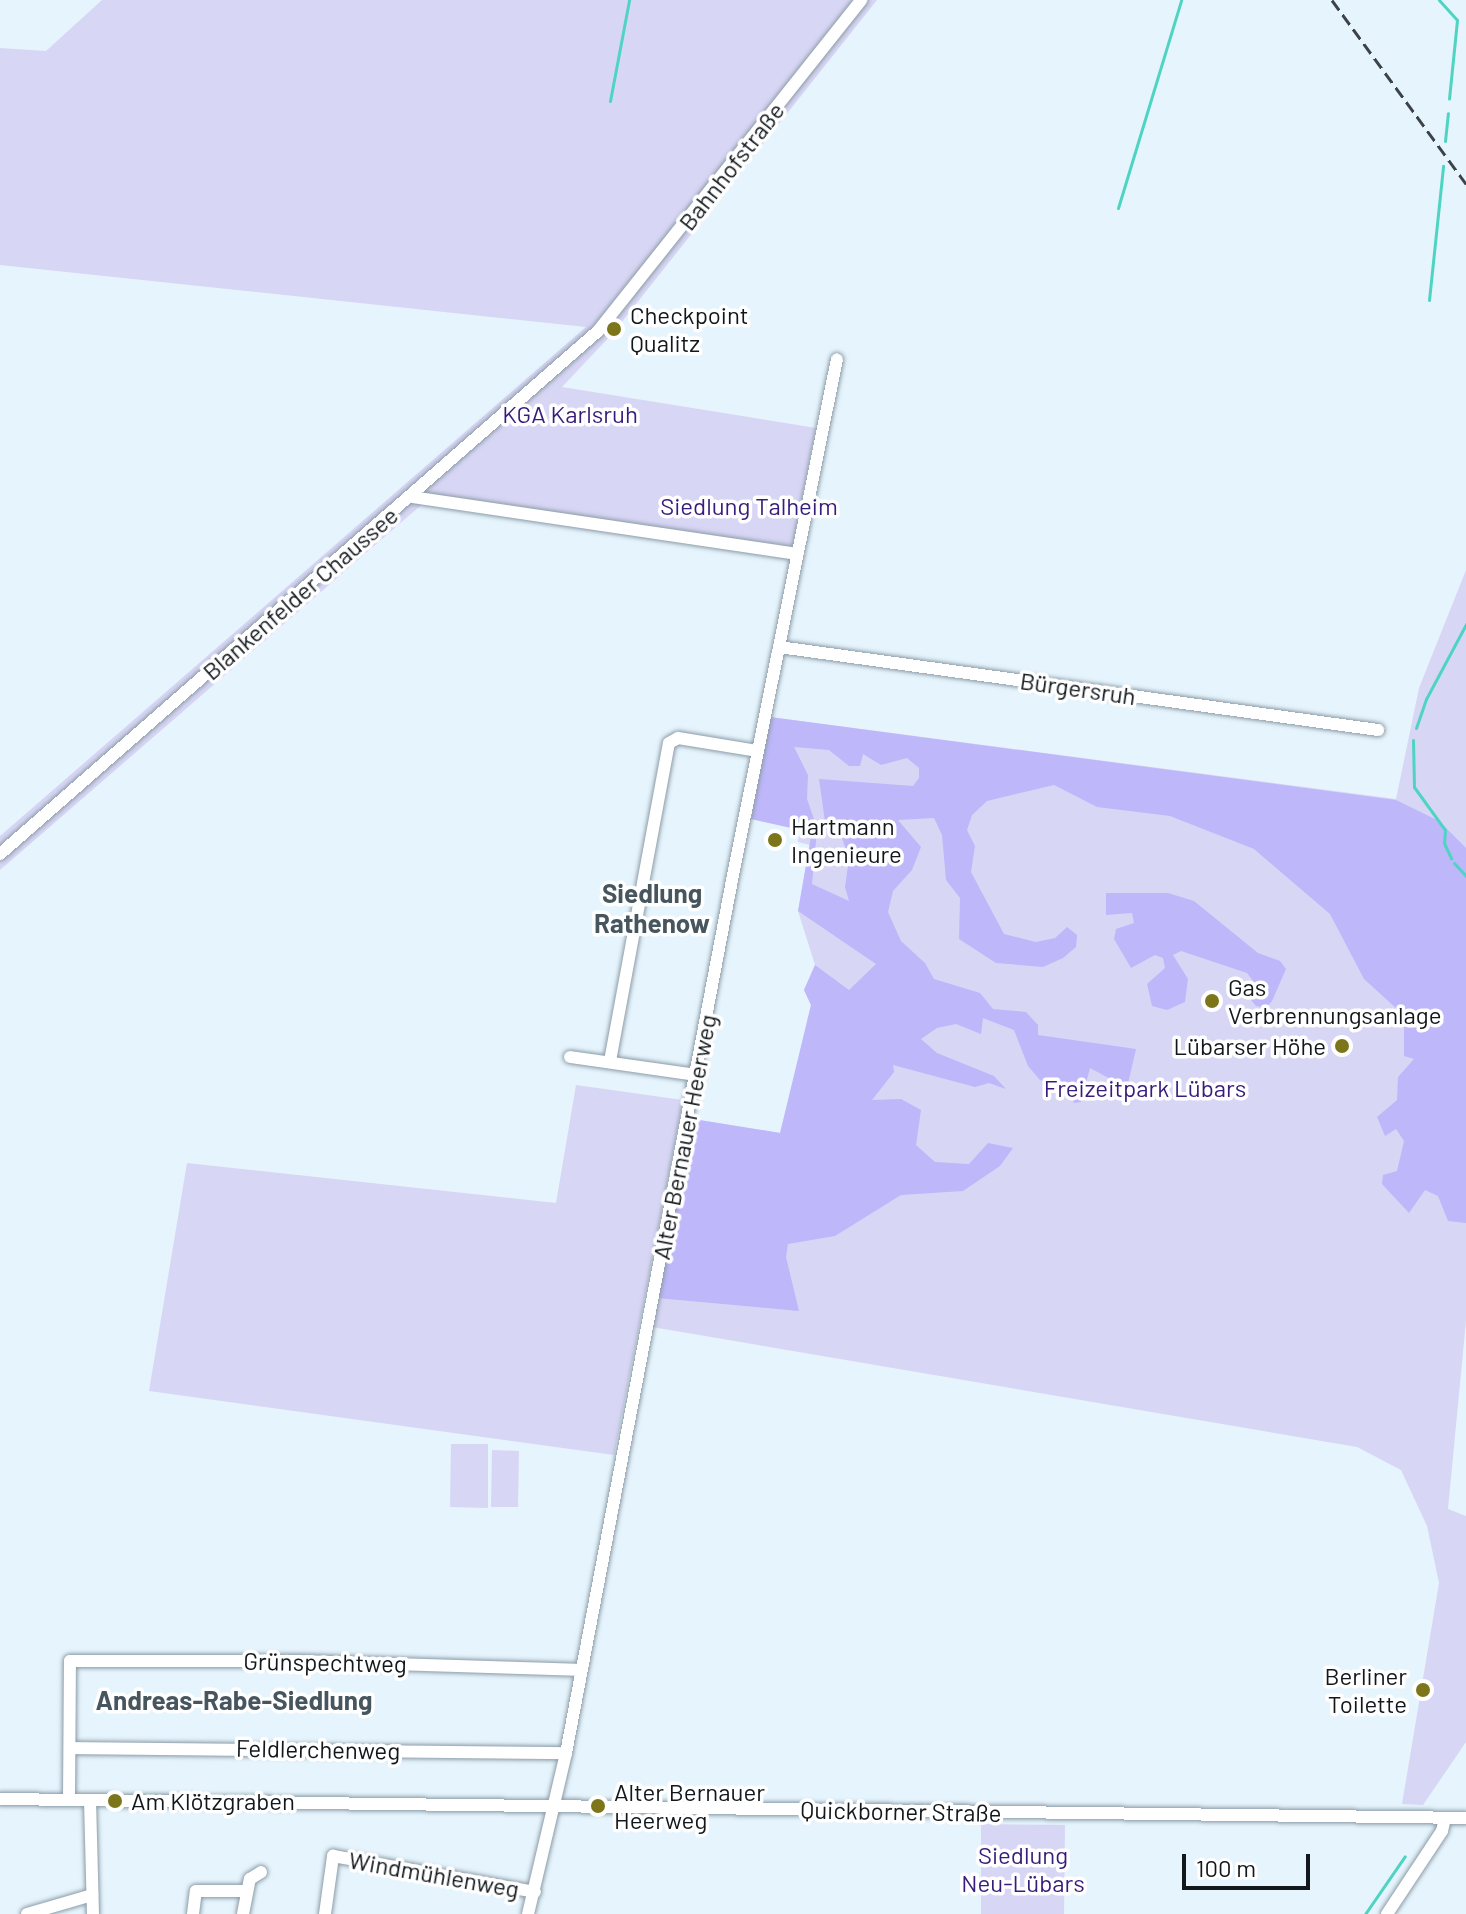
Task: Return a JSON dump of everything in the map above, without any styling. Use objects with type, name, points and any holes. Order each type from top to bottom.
[{"type":"street","name":"Bahnhofstraße","points":[[598,331],[861,0]]},
{"type":"street","name":"Blankenfelder Chaussee","points":[[0,854],[412,497],[598,331]]},
{"type":"street","name":"Alter Bernauer Heerweg","points":[[528,1914],[566,1753],[757,751],[837,359]]},
{"type":"street","points":[[412,497],[797,554]]},
{"type":"street","name":"Bürgersruh","points":[[779,647],[1378,730]]},
{"type":"street","points":[[610,1061],[669,743],[678,738],[757,751]]},
{"type":"street","points":[[570,1057],[696,1075]]},
{"type":"street","name":"Grünspechtweg","points":[[70,1748],[70,1661],[310,1661],[580,1670]]},
{"type":"street","points":[[69,1800],[70,1748]]},
{"type":"street","name":"Feldlerchenweg","points":[[70,1748],[566,1753]]},
{"type":"street","name":"Quickborner Straße","points":[[0,1799],[1466,1818]]},
{"type":"street","points":[[90,1800],[93,1914]]},
{"type":"street","points":[[1387,1914],[1442,1831],[1445,1818]]},
{"type":"street","name":"Windmühlenweg","points":[[325,1914],[333,1856],[535,1892]]},
{"type":"street","points":[[243,1914],[250,1879],[261,1872]]},
{"type":"street","points":[[193,1914],[196,1891],[247,1891]]},
{"type":"street","points":[[27,1914],[92,1895]]},
{"type":"green space","points":[[102,0],[877,0],[613,333],[562,387],[816,428],[791,553],[427,500],[0,870],[0,836],[586,327],[0,265],[0,48],[46,51]]},
{"type":"green space","name":"Freizeitpark Lübars","points":[[1466,570],[1466,1321],[1448,1509],[1466,1516],[1466,1742],[1423,1805],[1402,1804],[1439,1583],[1427,1526],[1401,1470],[1357,1447],[652,1327],[693,1119],[781,1133],[811,1005],[804,990],[815,965],[798,911],[810,845],[798,842],[800,829],[751,819],[770,717],[1396,799],[1419,688]]},
{"type":"green space","points":[[576,1085],[683,1100],[614,1455],[149,1391],[187,1163],[556,1203]]},
{"type":"green space","points":[[451,1444],[488,1444],[488,1508],[450,1507]]},
{"type":"green space","points":[[492,1450],[519,1451],[518,1507],[491,1507]]},
{"type":"green space","name":"Siedlung Neu-Lübars","points":[[981,1824],[1065,1825],[1064,1914],[981,1914]]},
{"type":"shaded area","points":[[770,717],[1396,800],[1439,821],[1466,848],[1466,1223],[1448,1221],[1438,1196],[1425,1190],[1409,1213],[1382,1184],[1383,1175],[1397,1171],[1404,1141],[1396,1129],[1385,1136],[1377,1117],[1397,1100],[1398,1077],[1414,1059],[1404,1056],[1404,1024],[1397,1009],[1364,979],[1330,914],[1254,849],[1170,816],[1097,807],[1054,785],[987,801],[972,815],[967,830],[975,846],[971,872],[1004,934],[1036,942],[1055,938],[1067,927],[1077,935],[1076,947],[1063,958],[1043,967],[996,963],[959,939],[960,898],[946,880],[942,835],[934,818],[898,820],[921,847],[912,870],[893,891],[888,912],[901,941],[925,963],[934,979],[980,993],[993,1009],[1026,1012],[1038,1025],[1038,1035],[1136,1049],[1127,1088],[1090,1068],[1081,1102],[1074,1103],[1068,1089],[1040,1080],[1028,1066],[1014,1030],[983,1018],[981,1034],[956,1024],[937,1028],[921,1039],[937,1053],[994,1076],[1006,1089],[989,1083],[975,1087],[893,1065],[894,1072],[872,1100],[901,1099],[921,1110],[916,1145],[935,1162],[969,1164],[988,1143],[1013,1148],[1000,1166],[963,1191],[901,1195],[835,1236],[788,1244],[786,1257],[799,1311],[657,1298],[693,1119],[780,1133],[811,1005],[804,990],[815,965],[849,990],[876,964],[798,911],[813,825],[817,831],[812,884],[849,901],[845,887],[849,859],[838,826],[826,829],[819,779],[913,786],[919,778],[919,768],[907,758],[881,765],[863,754],[860,766],[849,766],[829,750],[794,747],[808,775],[807,799],[814,819],[800,830],[751,819]]},
{"type":"shaded area","points":[[1106,893],[1168,893],[1194,901],[1258,953],[1280,961],[1286,969],[1272,1001],[1266,1008],[1256,1006],[1248,996],[1257,986],[1247,973],[1181,951],[1173,955],[1188,979],[1185,1002],[1167,1010],[1152,1006],[1147,984],[1165,968],[1163,958],[1155,955],[1131,968],[1114,939],[1116,929],[1134,923],[1132,913],[1106,915]]},
{"type":"waterway","points":[[610,101],[629,0]]},
{"type":"waterway","points":[[1118,208],[1181,0]]},
{"type":"waterway","points":[[1439,0],[1457,20],[1449,99]]},
{"type":"waterway","points":[[1445,141],[1448,113]]},
{"type":"waterway","points":[[1429,300],[1443,166]]},
{"type":"waterway","points":[[1416,728],[1426,699],[1466,624]]},
{"type":"waterway","points":[[1413,740],[1414,787],[1445,830],[1444,843],[1451,858]]},
{"type":"waterway","points":[[1454,863],[1466,876]]},
{"type":"waterway","points":[[1365,1914],[1405,1856]]},
{"type":"railway","points":[[1332,0],[1466,184]]},
{"type":"place","name":"Checkpoint Qualitz","points":[[614,329]]},
{"type":"place","name":"Hartmann Ingenieure","points":[[775,840]]},
{"type":"place","name":"Gas Verbrennungsanlage","points":[[1212,1001]]},
{"type":"place","name":"Lübarser Höhe","points":[[1342,1046]]},
{"type":"place","name":"Berliner Toilette","points":[[1423,1690]]},
{"type":"place","name":"Am Klötzgraben","points":[[115,1801]]},
{"type":"place","name":"Alter Bernauer Heerweg","points":[[598,1806]]},
{"type":"district","name":"Siedlung Rathenow","points":[[652,908]]},
{"type":"district","name":"Andreas-Rabe-Siedlung","points":[[234,1700]]},
{"type":"park label","name":"KGA Karlsruh","points":[[570,414]]},
{"type":"park label","name":"Siedlung Talheim","points":[[749,506]]}]
